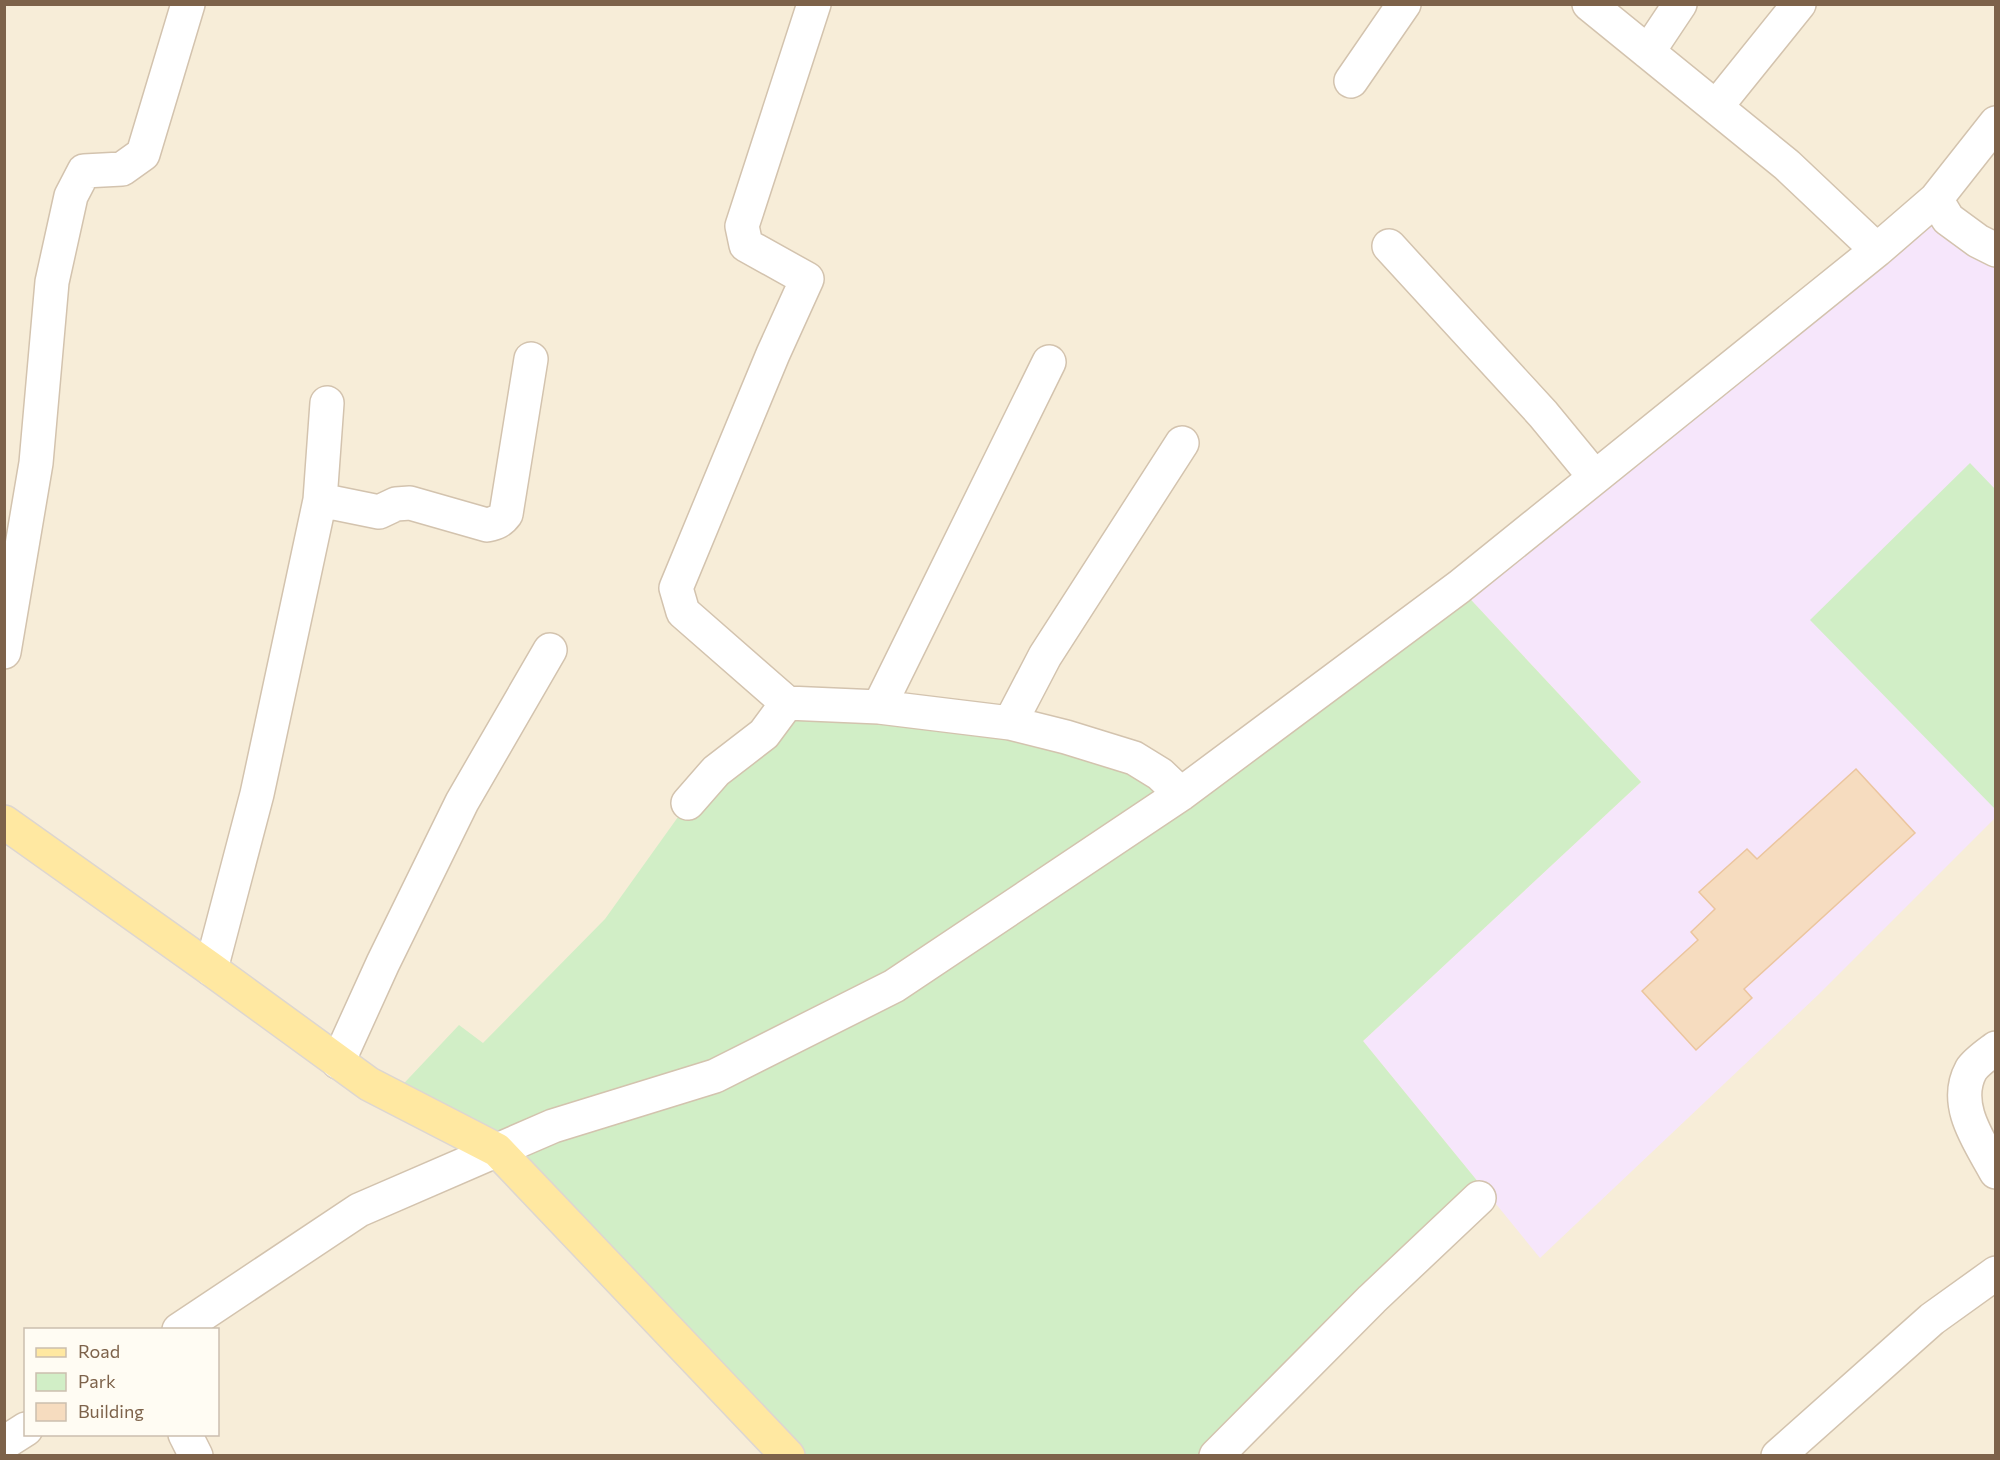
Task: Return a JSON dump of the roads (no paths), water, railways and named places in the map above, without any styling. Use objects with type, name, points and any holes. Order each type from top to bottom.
[{"type":"main road","points":[[4,822],[369,1084],[496,1150],[788,1455]]},
{"type":"street","points":[[4,652],[36,463],[52,282],[71,196],[84,171],[122,169],[143,154],[188,4]]},
{"type":"street","points":[[814,4],[742,226],[746,245],[807,279],[773,354],[676,588],[683,612],[787,703],[879,708],[1010,723],[1134,758],[1160,774],[1181,794]]},
{"type":"street","points":[[1351,81],[1404,4]]},
{"type":"street","points":[[1589,4],[1787,165],[1877,250]]},
{"type":"street","points":[[1648,52],[1680,4]]},
{"type":"street","points":[[1716,107],[1799,4]]},
{"type":"street","points":[[181,1328],[358,1210],[553,1126],[715,1076],[894,986],[1181,794],[1459,587],[1936,200],[1995,123]]},
{"type":"street","points":[[1936,200],[1948,219],[1978,241],[1995,250]]},
{"type":"street","points":[[1389,246],[1543,414],[1594,476]]},
{"type":"street","points":[[320,500],[379,512],[396,504],[410,503],[487,525],[503,519],[506,514],[531,359]]},
{"type":"street","points":[[879,708],[1049,362]]},
{"type":"street","points":[[211,969],[257,794],[320,500],[327,403]]},
{"type":"street","points":[[1010,723],[1045,656],[1182,443]]},
{"type":"street","points":[[338,1062],[383,963],[462,802],[550,650]]},
{"type":"street","points":[[688,803],[716,771],[764,734],[787,703]]},
{"type":"street","points":[[1995,1048],[1971,1069],[1965,1090],[1966,1115],[1995,1172]]},
{"type":"street","points":[[1216,1455],[1372,1299],[1479,1198]]},
{"type":"street","points":[[1778,1455],[1932,1319],[1995,1273]]},
{"type":"street","points":[[186,1436],[196,1455]]}]
